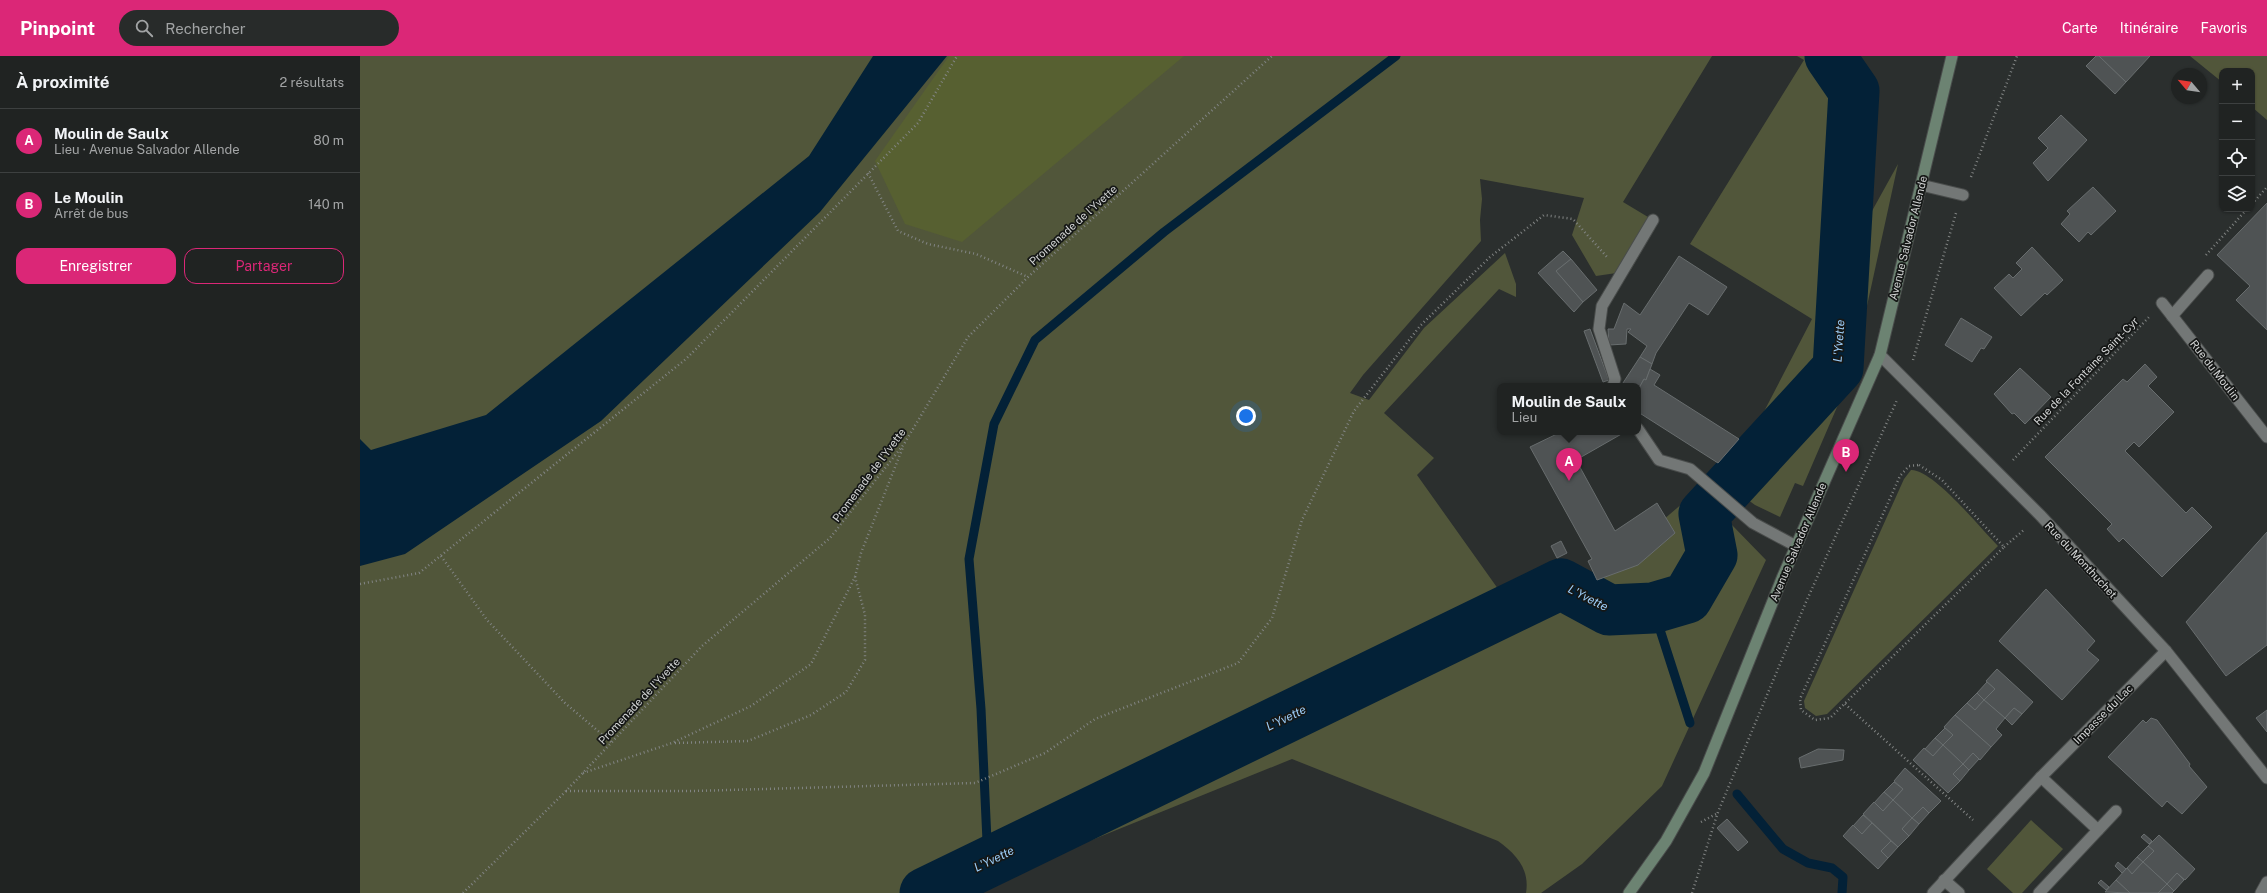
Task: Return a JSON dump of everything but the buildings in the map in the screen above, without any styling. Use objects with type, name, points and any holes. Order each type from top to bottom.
[{"type":"main road","name":"Avenue Salvador Allende","points":[[1629,893],[1666,841],[1704,773],[1796,546],[1880,355],[1952,56]]},
{"type":"street","points":[[1921,184],[1963,195]]},
{"type":"street","points":[[1614,383],[1615,379],[1599,329],[1602,306],[1653,220]]},
{"type":"street","points":[[2172,316],[2208,275]]},
{"type":"street","name":"Rue du Moulin","points":[[2162,303],[2267,437]]},
{"type":"street","name":"Rue du Monthuchet","points":[[1880,355],[2041,516],[2166,651],[2267,778]]},
{"type":"street","points":[[1641,433],[1659,460],[1690,470],[1753,523],[1796,546]]},
{"type":"street","name":"Impasse du Lac","points":[[1933,893],[2041,777],[2166,651]]},
{"type":"street","points":[[2041,777],[2098,830]]},
{"type":"street","points":[[2039,893],[2116,811]]},
{"type":"street","points":[[1944,880],[1959,893]]},
{"type":"street","points":[[2261,893],[2267,882]]},
{"type":"path","points":[[360,584],[419,573],[686,359],[918,123],[957,56]]},
{"type":"path","name":"Promenade de l'Yvette","points":[[463,893],[566,791],[702,646],[830,538],[904,444],[968,337],[1028,277],[1272,56]]},
{"type":"path","points":[[1692,893],[1718,812],[1782,660],[1906,380],[1963,195],[2017,56]]},
{"type":"path","points":[[868,173],[898,231],[928,244],[976,254],[1028,277]]},
{"type":"path","points":[[2255,201],[2267,187]]},
{"type":"path","points":[[566,791],[693,791],[975,783],[1045,753],[1095,719],[1238,663],[1272,618],[1302,520],[1354,411],[1420,326],[1490,257],[1544,214],[1573,219],[1621,273]]},
{"type":"path","name":"Rue de la Fontaine Saint-Cyr","points":[[2022,450],[2162,303]]},
{"type":"path","points":[[582,773],[672,743],[752,706],[811,664],[855,577],[861,552],[904,444]]},
{"type":"path","points":[[2004,547],[1942,480],[1919,465],[1909,466],[1900,476],[1800,699],[1800,705],[1804,715],[1815,720],[1822,721],[1830,718],[2004,547],[2041,516]]},
{"type":"path","points":[[441,556],[487,620],[565,703],[611,742]]},
{"type":"path","points":[[672,743],[748,741],[810,715],[846,692],[865,660],[865,615],[855,577]]},
{"type":"path","points":[[1845,704],[1988,834]]},
{"type":"green space","points":[[360,56],[1712,56],[1623,202],[1658,223],[1630,271],[1596,276],[1572,235],[1584,198],[1480,179],[1482,199],[1480,220],[1481,241],[1363,375],[1350,393],[1369,400],[1424,328],[1505,253],[1516,284],[1516,297],[1499,289],[1384,413],[1434,458],[1417,475],[1496,586],[1516,619],[1592,581],[1698,490],[1766,560],[1662,786],[1582,864],[1541,893],[1526,893],[1527,884],[1524,869],[1511,851],[1498,841],[1292,759],[961,893],[360,893]]},
{"type":"green space","points":[[949,56],[1184,56],[962,242],[905,224],[875,161]]},
{"type":"green space","points":[[1797,56],[1839,56],[1872,211],[1898,164],[1853,370],[1803,486],[1795,483],[1780,517],[1755,505],[1714,475],[1757,425],[1812,319],[1690,244],[1804,60]]},
{"type":"green space","points":[[2190,56],[2267,56],[2267,120],[2255,110],[2255,68],[2219,68],[2219,80],[2207,70],[2207,68],[2205,68]]},
{"type":"green space","points":[[1911,470],[1920,472],[1944,489],[1998,546],[1827,714],[1816,716],[1805,708],[1804,701],[1904,479]]},
{"type":"green space","points":[[2031,820],[2063,849],[2022,893],[2013,893],[1987,869]]},
{"type":"water","points":[[873,56],[947,56],[820,212],[601,421],[405,554],[360,566],[360,439],[371,450],[486,415],[809,156]]},
{"type":"waterway","points":[[988,863],[981,709],[969,559],[994,424],[1035,340],[1164,232],[1396,56]]},
{"type":"waterway","name":"L'Yvette","points":[[925,893],[1561,584],[1609,610],[1653,608],[1687,598],[1712,555],[1704,514],[1838,368],[1854,91],[1830,56]]},
{"type":"waterway","points":[[1653,608],[1690,723]]},
{"type":"waterway","points":[[1737,794],[1783,849],[1808,863],[1832,868],[1843,877],[1842,893]]},
{"type":"place","name":"Le Moulin","points":[[1846,472]]},
{"type":"place","name":"Moulin de Saulx","points":[[1569,481]]}]
